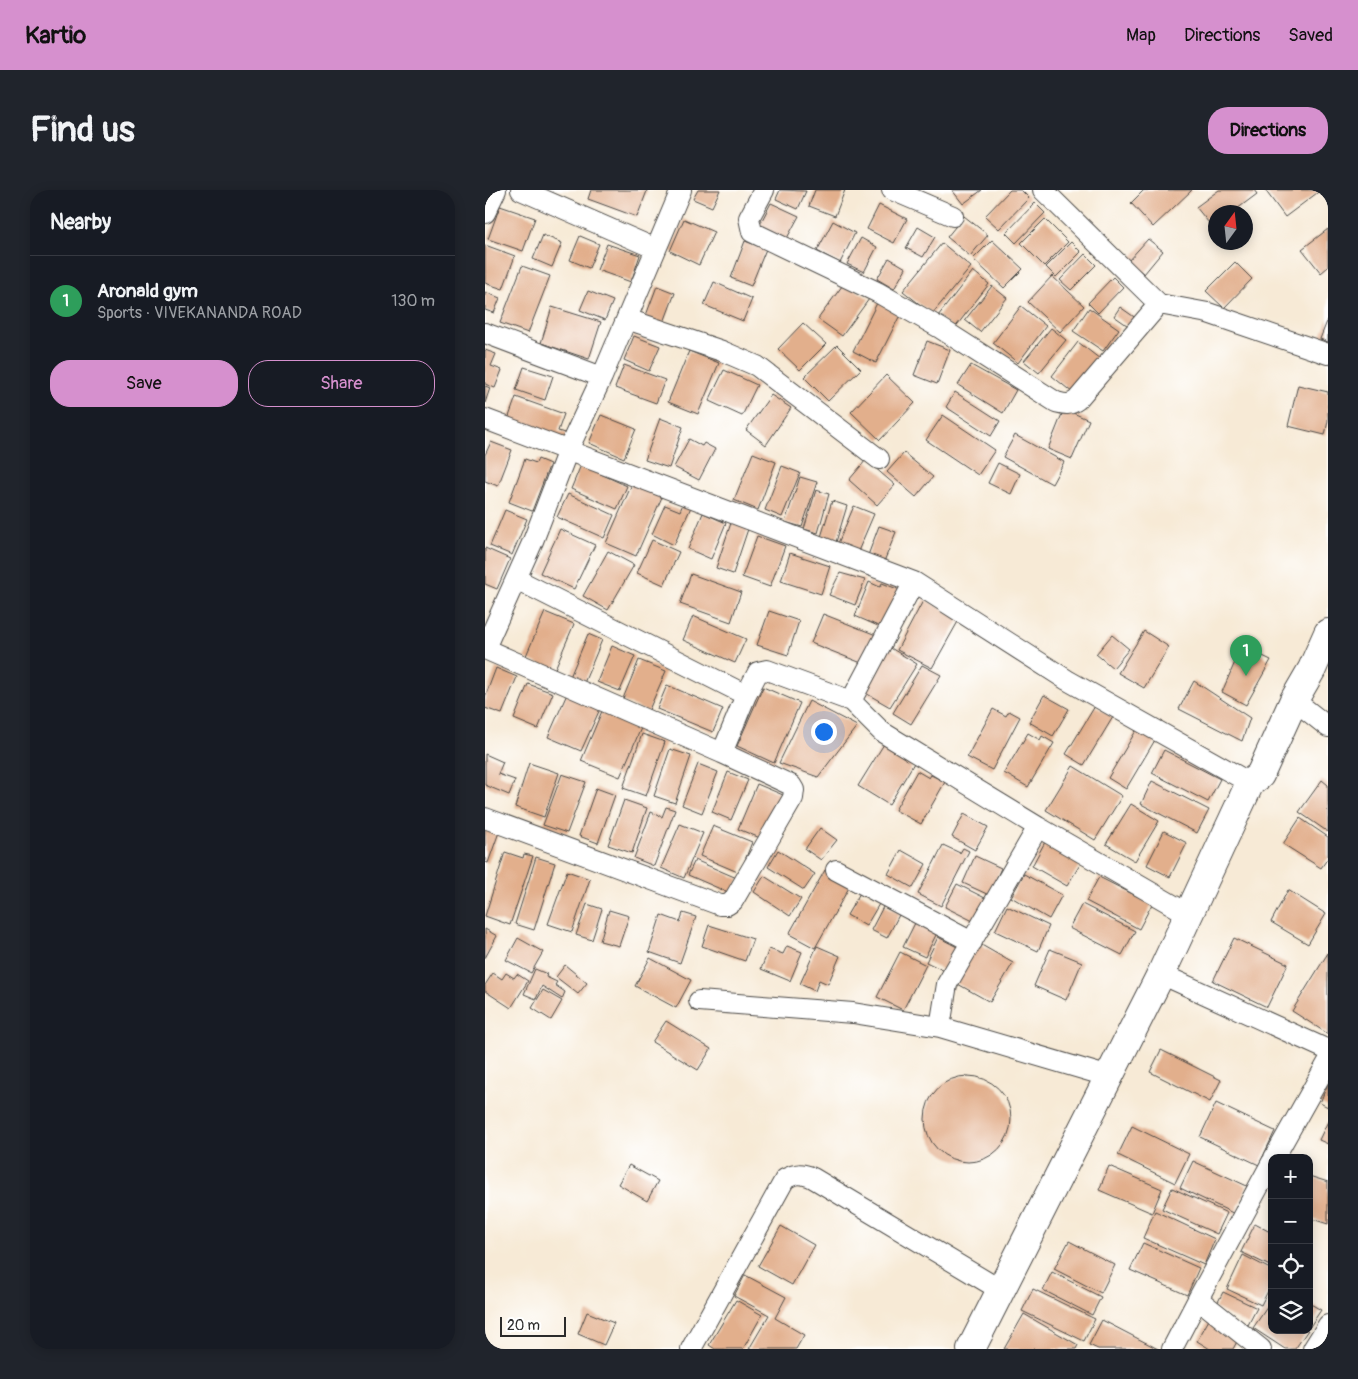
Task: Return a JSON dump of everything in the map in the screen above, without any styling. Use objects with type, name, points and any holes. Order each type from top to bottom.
[{"type":"street","points":[[485,213],[497,190]]},
{"type":"street","points":[[521,190],[656,248]]},
{"type":"street","points":[[485,818],[720,905],[727,905],[733,901],[793,798],[794,790],[791,785],[722,752],[485,649],[533,541],[568,450],[602,377],[681,190]]},
{"type":"street","points":[[764,190],[749,218],[752,232],[877,292],[940,328],[1056,402],[1071,404],[1077,400],[1159,304]]},
{"type":"street","points":[[892,190],[953,216]]},
{"type":"street","points":[[1043,190],[1159,304],[1208,314],[1328,354]]},
{"type":"street","points":[[627,319],[722,351],[757,366],[879,459]]},
{"type":"street","points":[[485,333],[602,377]]},
{"type":"street","points":[[485,420],[914,582],[1067,680],[1250,783]]},
{"type":"street","points":[[516,578],[746,695]]},
{"type":"street","points":[[851,701],[914,582]]},
{"type":"street","points":[[971,1349],[1161,974],[1250,783],[1260,775],[1294,700],[1320,670],[1328,633]]},
{"type":"street","points":[[722,752],[746,695],[758,672],[767,670],[851,701],[882,732],[1037,827],[1190,915]]},
{"type":"street","points":[[1294,700],[1328,727]]},
{"type":"street","points":[[940,1027],[947,984],[1037,827]]},
{"type":"street","points":[[836,870],[972,942]]},
{"type":"street","points":[[1161,974],[1328,1050]]},
{"type":"street","points":[[699,1001],[853,1013],[940,1027],[1110,1076]]},
{"type":"street","points":[[1276,1154],[1328,1062]]},
{"type":"street","points":[[1171,1349],[1268,1169]]},
{"type":"street","points":[[691,1349],[785,1179],[794,1174],[804,1174],[813,1178],[1002,1291]]},
{"type":"street","points":[[1198,1300],[1261,1349]]},
{"type":"street","points":[[1313,1349],[1328,1325]]},
{"type":"building","points":[[591,190],[647,191],[637,217],[588,199]]},
{"type":"building","points":[[698,190],[720,190],[712,207],[693,199]]},
{"type":"building","points":[[780,190],[806,191],[798,209],[776,199]]},
{"type":"building","points":[[815,190],[845,190],[835,216],[809,206]]},
{"type":"building","points":[[952,190],[982,190],[963,204]]},
{"type":"building","points":[[1010,190],[1021,190],[1029,198],[999,229],[985,216]]},
{"type":"building","points":[[1144,190],[1192,190],[1153,227],[1131,203]]},
{"type":"building","points":[[1219,190],[1254,190],[1257,194],[1242,205],[1208,205],[1208,222],[1196,207]]},
{"type":"building","points":[[1265,190],[1321,190],[1285,217]]},
{"type":"building","points":[[771,203],[799,216],[786,240],[759,226]]},
{"type":"building","points":[[1035,203],[1045,213],[1016,243],[1006,233]]},
{"type":"building","points":[[879,205],[907,219],[894,243],[867,229]]},
{"type":"building","points":[[500,206],[535,218],[523,251],[488,239]]},
{"type":"building","points":[[964,216],[988,235],[970,256],[947,237]]},
{"type":"building","points":[[684,219],[714,232],[699,265],[670,251]]},
{"type":"building","points":[[1045,219],[1068,242],[1044,266],[1021,243]]},
{"type":"building","points":[[833,221],[855,233],[840,263],[817,251]]},
{"type":"building","points":[[918,227],[935,237],[923,257],[906,248]]},
{"type":"building","points":[[1328,229],[1328,267],[1321,273],[1302,249]]},
{"type":"building","points":[[543,235],[562,243],[552,267],[533,259]]},
{"type":"building","points":[[580,236],[599,244],[589,268],[570,260]]},
{"type":"building","points":[[861,238],[877,247],[864,272],[847,264]]},
{"type":"building","points":[[1148,239],[1163,251],[1144,274],[1128,261]]},
{"type":"building","points":[[992,240],[1023,269],[1004,288],[973,259]]},
{"type":"building","points":[[745,241],[766,249],[751,286],[731,278]]},
{"type":"building","points":[[1071,242],[1081,252],[1056,277],[1046,267]]},
{"type":"building","points":[[942,243],[971,267],[932,314],[903,291]]},
{"type":"building","points":[[607,244],[640,255],[631,282],[597,270]]},
{"type":"building","points":[[485,245],[515,256],[503,289],[485,283]]},
{"type":"building","points":[[1085,254],[1096,265],[1071,290],[1060,280]]},
{"type":"building","points":[[889,258],[906,268],[894,289],[877,279]]},
{"type":"building","points":[[1235,262],[1252,279],[1224,308],[1206,291]]},
{"type":"building","points":[[522,266],[550,276],[528,333],[500,323]]},
{"type":"building","points":[[973,271],[989,284],[954,329],[938,316]]},
{"type":"building","points":[[1052,276],[1084,306],[1060,332],[1028,302]]},
{"type":"building","points":[[1113,277],[1123,287],[1098,313],[1088,303]]},
{"type":"building","points":[[714,282],[752,299],[743,321],[704,305]]},
{"type":"building","points":[[845,282],[869,299],[842,336],[818,319]]},
{"type":"building","points":[[657,286],[675,293],[663,325],[645,318]]},
{"type":"building","points":[[992,286],[1007,298],[980,332],[965,320]]},
{"type":"building","points":[[588,291],[613,301],[605,320],[580,310]]},
{"type":"building","points":[[485,292],[500,298],[494,313],[485,310]]},
{"type":"building","points":[[878,301],[901,313],[876,363],[853,351]]},
{"type":"building","points":[[1021,306],[1046,326],[1018,363],[993,343]]},
{"type":"building","points":[[552,307],[601,322],[589,359],[541,343]]},
{"type":"building","points":[[1120,307],[1140,321],[1134,330],[1114,316]]},
{"type":"building","points":[[1089,308],[1119,329],[1103,351],[1073,331]]},
{"type":"building","points":[[1328,319],[1328,342],[1320,339]]},
{"type":"building","points":[[803,323],[826,344],[800,370],[778,349]]},
{"type":"building","points":[[1051,328],[1066,340],[1039,373],[1024,361]]},
{"type":"building","points":[[634,336],[660,346],[649,371],[624,360]]},
{"type":"building","points":[[927,341],[950,350],[937,384],[914,375]]},
{"type":"building","points":[[1078,342],[1100,359],[1073,393],[1052,376]]},
{"type":"building","points":[[837,345],[861,369],[828,401],[804,377]]},
{"type":"building","points":[[485,350],[496,354],[491,366],[502,370],[495,388],[485,384]]},
{"type":"building","points":[[689,351],[719,363],[698,414],[668,402]]},
{"type":"building","points":[[624,365],[665,380],[656,403],[615,388]]},
{"type":"building","points":[[971,365],[1016,390],[1003,413],[958,385]]},
{"type":"building","points":[[524,367],[553,376],[545,400],[516,390]]},
{"type":"building","points":[[724,370],[757,385],[742,416],[709,401]]},
{"type":"building","points":[[886,375],[915,403],[880,440],[851,412]]},
{"type":"building","points":[[1298,385],[1328,392],[1328,421],[1325,435],[1288,426]]},
{"type":"building","points":[[485,386],[490,388],[485,403]]},
{"type":"building","points":[[955,392],[1000,421],[991,436],[946,407]]},
{"type":"building","points":[[771,395],[791,408],[766,445],[746,430]]},
{"type":"building","points":[[516,397],[564,414],[558,431],[571,435],[567,446],[506,425]]},
{"type":"building","points":[[1064,409],[1089,420],[1072,459],[1048,449]]},
{"type":"building","points":[[601,415],[636,429],[624,458],[589,443]]},
{"type":"building","points":[[943,415],[995,450],[978,475],[926,440]]},
{"type":"building","points":[[660,418],[683,427],[669,468],[645,460]]},
{"type":"building","points":[[1015,435],[1064,462],[1052,484],[1003,457]]},
{"type":"building","points":[[689,439],[702,446],[704,443],[715,449],[699,480],[674,467]]},
{"type":"building","points":[[491,442],[512,450],[498,486],[485,481],[485,455]]},
{"type":"building","points":[[753,453],[776,462],[758,510],[734,500]]},
{"type":"building","points":[[904,453],[933,477],[916,497],[887,472]]},
{"type":"building","points":[[525,459],[536,463],[538,459],[550,464],[532,511],[509,502]]},
{"type":"building","points":[[866,460],[895,485],[877,505],[849,480]]},
{"type":"building","points":[[998,463],[1020,474],[1011,494],[988,483]]},
{"type":"building","points":[[581,465],[627,486],[617,509],[571,489]]},
{"type":"building","points":[[782,466],[800,473],[782,517],[765,510]]},
{"type":"building","points":[[800,477],[817,482],[802,527],[785,522]]},
{"type":"building","points":[[632,484],[662,497],[636,556],[606,543]]},
{"type":"building","points":[[816,490],[829,494],[818,533],[804,529]]},
{"type":"building","points":[[568,494],[614,515],[604,538],[557,517]]},
{"type":"building","points":[[832,501],[847,506],[836,542],[821,537]]},
{"type":"building","points":[[683,504],[691,507],[674,545],[652,534],[665,505],[680,511]]},
{"type":"building","points":[[854,506],[874,514],[856,556],[836,548]]},
{"type":"building","points":[[505,510],[527,519],[512,555],[490,546]]},
{"type":"building","points":[[703,513],[726,523],[711,559],[688,549]]},
{"type":"building","points":[[731,523],[748,529],[733,574],[716,568]]},
{"type":"building","points":[[879,526],[896,532],[883,564],[867,558]]},
{"type":"building","points":[[560,529],[595,545],[574,589],[540,573]]},
{"type":"building","points":[[757,536],[785,546],[770,587],[742,577]]},
{"type":"building","points":[[652,540],[679,552],[664,585],[637,573]]},
{"type":"building","points":[[485,548],[510,559],[497,589],[485,584]]},
{"type":"building","points":[[608,551],[634,565],[608,610],[583,596]]},
{"type":"building","points":[[790,553],[830,566],[821,594],[781,581]]},
{"type":"building","points":[[840,573],[865,580],[855,605],[829,595]]},
{"type":"building","points":[[691,574],[741,592],[731,622],[680,604]]},
{"type":"building","points":[[869,582],[880,587],[882,583],[900,590],[885,629],[855,616]]},
{"type":"building","points":[[924,599],[960,618],[932,668],[897,650]]},
{"type":"building","points":[[769,611],[799,621],[788,655],[757,645]]},
{"type":"building","points":[[545,612],[574,624],[554,671],[525,658]]},
{"type":"building","points":[[823,614],[876,635],[864,664],[811,643]]},
{"type":"building","points":[[693,616],[746,639],[735,663],[683,640]]},
{"type":"building","points":[[1144,631],[1169,647],[1144,688],[1118,673]]},
{"type":"building","points":[[588,634],[602,640],[584,683],[570,677]]},
{"type":"building","points":[[1112,635],[1129,649],[1113,668],[1096,654]]},
{"type":"building","points":[[612,646],[635,656],[620,691],[597,682]]},
{"type":"building","points":[[1242,646],[1271,660],[1246,705],[1222,692]]},
{"type":"building","points":[[889,647],[917,664],[890,707],[862,691]]},
{"type":"building","points":[[639,660],[666,671],[648,712],[622,701]]},
{"type":"building","points":[[922,665],[941,675],[911,724],[893,713]]},
{"type":"building","points":[[496,668],[517,677],[502,714],[485,708],[485,697]]},
{"type":"building","points":[[1194,681],[1250,718],[1242,741],[1179,709]]},
{"type":"building","points":[[528,684],[553,693],[538,729],[514,719]]},
{"type":"building","points":[[667,685],[723,709],[713,732],[657,709]]},
{"type":"building","points":[[763,687],[800,703],[774,763],[737,746]]},
{"type":"building","points":[[567,694],[600,709],[581,751],[548,737]]},
{"type":"building","points":[[1044,695],[1069,709],[1053,736],[1029,722]]},
{"type":"building","points":[[809,701],[857,726],[818,777],[779,763]]},
{"type":"building","points":[[1095,706],[1113,717],[1084,765],[1066,754]]},
{"type":"building","points":[[993,709],[1006,716],[1009,711],[1020,717],[992,770],[967,757]]},
{"type":"building","points":[[602,711],[641,728],[620,777],[581,761]]},
{"type":"building","points":[[1137,729],[1155,740],[1126,789],[1108,778]]},
{"type":"building","points":[[1028,733],[1040,740],[1042,736],[1054,743],[1028,787],[1004,773]]},
{"type":"building","points":[[642,734],[665,742],[646,796],[623,788]]},
{"type":"building","points":[[884,744],[914,763],[889,805],[858,786]]},
{"type":"building","points":[[670,749],[691,756],[675,803],[654,796]]},
{"type":"building","points":[[1164,750],[1220,779],[1208,802],[1152,773]]},
{"type":"building","points":[[485,754],[503,762],[498,774],[515,780],[509,795],[485,785]]},
{"type":"building","points":[[529,763],[559,773],[544,817],[515,807]]},
{"type":"building","points":[[698,764],[718,772],[702,813],[682,805]]},
{"type":"building","points":[[1073,766],[1122,796],[1095,840],[1046,810]]},
{"type":"building","points":[[917,771],[929,778],[931,775],[945,782],[921,824],[895,810]]},
{"type":"building","points":[[728,772],[748,780],[731,820],[712,812]]},
{"type":"building","points":[[562,774],[586,782],[567,833],[543,825]]},
{"type":"building","points":[[1322,780],[1328,785],[1328,832],[1299,812]]},
{"type":"building","points":[[1152,781],[1209,810],[1197,833],[1141,804]]},
{"type":"building","points":[[757,784],[783,795],[765,840],[738,829]]},
{"type":"building","points":[[596,788],[615,795],[598,843],[579,836]]},
{"type":"building","points":[[624,800],[647,808],[632,853],[608,845]]},
{"type":"building","points":[[1131,804],[1159,821],[1135,861],[1106,844]]},
{"type":"building","points":[[666,807],[675,810],[654,866],[634,858],[651,812],[662,817]]},
{"type":"building","points":[[964,814],[988,827],[975,850],[952,837]]},
{"type":"building","points":[[1300,818],[1328,837],[1328,858],[1321,868],[1283,844]]},
{"type":"building","points":[[680,824],[703,833],[684,878],[661,868]]},
{"type":"building","points":[[713,826],[752,842],[740,873],[700,856]]},
{"type":"building","points":[[485,827],[499,832],[488,863],[485,862]]},
{"type":"building","points":[[820,828],[837,840],[821,860],[805,849]]},
{"type":"building","points":[[1164,831],[1187,843],[1170,877],[1147,865]]},
{"type":"building","points":[[1045,842],[1081,863],[1067,886],[1032,866]]},
{"type":"building","points":[[943,845],[960,853],[963,848],[969,851],[941,906],[918,894]]},
{"type":"building","points":[[778,850],[815,874],[804,890],[768,867]]},
{"type":"building","points":[[901,850],[926,864],[913,888],[888,874]]},
{"type":"building","points":[[505,852],[523,858],[524,854],[533,856],[510,925],[485,916]]},
{"type":"building","points":[[975,856],[1001,868],[989,895],[963,883]]},
{"type":"building","points":[[536,857],[555,863],[534,930],[515,924]]},
{"type":"building","points":[[695,860],[739,879],[732,894],[688,875]]},
{"type":"building","points":[[825,870],[851,884],[815,948],[789,934]]},
{"type":"building","points":[[567,871],[590,879],[572,932],[548,924]]},
{"type":"building","points":[[1024,874],[1062,895],[1049,919],[1011,897]]},
{"type":"building","points":[[764,876],[801,899],[790,916],[754,892]]},
{"type":"building","points":[[1099,877],[1152,904],[1139,929],[1086,901]]},
{"type":"building","points":[[957,884],[987,899],[975,922],[945,907]]},
{"type":"building","points":[[1288,890],[1326,914],[1308,944],[1271,922]]},
{"type":"building","points":[[860,893],[879,904],[866,926],[847,915]]},
{"type":"building","points":[[587,904],[602,909],[592,940],[576,935]]},
{"type":"building","points":[[1082,904],[1135,931],[1122,955],[1069,928]]},
{"type":"building","points":[[884,905],[900,913],[887,938],[871,930]]},
{"type":"building","points":[[1007,906],[1049,926],[1038,951],[995,931]]},
{"type":"building","points":[[609,910],[629,916],[619,946],[600,941]]},
{"type":"building","points":[[683,913],[696,917],[680,963],[649,952],[661,915],[680,922]]},
{"type":"building","points":[[915,923],[937,933],[925,957],[903,947]]},
{"type":"building","points":[[709,925],[753,939],[745,961],[702,946]]},
{"type":"building","points":[[485,929],[497,936],[485,958]]},
{"type":"building","points":[[938,937],[959,948],[947,972],[926,962]]},
{"type":"building","points":[[518,938],[543,952],[531,973],[506,960]]},
{"type":"building","points":[[1234,938],[1288,964],[1267,1007],[1213,981]]},
{"type":"building","points":[[978,943],[1013,963],[990,1002],[956,983]]},
{"type":"building","points":[[787,946],[802,952],[790,981],[761,969],[769,949],[783,954]]},
{"type":"building","points":[[817,946],[840,956],[828,984],[819,980],[815,991],[800,984]]},
{"type":"building","points":[[1050,949],[1082,962],[1066,1000],[1034,986]]},
{"type":"building","points":[[900,952],[926,965],[903,1010],[877,997]]},
{"type":"building","points":[[1328,953],[1328,1034],[1292,1011]]},
{"type":"building","points":[[650,958],[691,980],[676,1008],[635,986]]},
{"type":"building","points":[[565,965],[587,983],[578,994],[556,977]]},
{"type":"building","points":[[535,969],[547,974],[546,977],[557,982],[555,985],[565,992],[562,999],[542,986],[536,999],[524,994]]},
{"type":"building","points":[[493,973],[502,979],[506,973],[514,978],[517,974],[528,981],[511,1008],[485,991],[485,985]]},
{"type":"building","points":[[543,990],[562,1001],[551,1020],[532,1008]]},
{"type":"building","points":[[666,1021],[711,1049],[698,1070],[652,1042]]},
{"type":"building","points":[[1161,1050],[1221,1080],[1210,1102],[1150,1072]]},
{"type":"building","points":[[968,1076],[984,1079],[992,1083],[1004,1095],[1008,1103],[1011,1119],[1008,1135],[1004,1143],[992,1155],[984,1159],[968,1162],[952,1159],[944,1155],[932,1143],[928,1135],[925,1119],[928,1103],[932,1095],[944,1083],[952,1079]]},
{"type":"building","points":[[1328,1083],[1328,1107],[1320,1103]]},
{"type":"building","points":[[1216,1103],[1275,1131],[1259,1165],[1200,1137]]},
{"type":"building","points":[[1328,1121],[1328,1144],[1319,1140]]},
{"type":"building","points":[[1132,1126],[1189,1154],[1175,1183],[1118,1155]]},
{"type":"building","points":[[1193,1161],[1247,1186],[1235,1214],[1180,1188]]},
{"type":"building","points":[[629,1165],[658,1181],[647,1201],[618,1184]]},
{"type":"building","points":[[1109,1166],[1162,1189],[1152,1213],[1099,1190]]},
{"type":"building","points":[[1313,1177],[1328,1182],[1328,1224],[1313,1219]]},
{"type":"building","points":[[1172,1188],[1227,1213],[1217,1234],[1162,1209]]},
{"type":"building","points":[[1155,1211],[1215,1239],[1204,1265],[1143,1238]]},
{"type":"building","points":[[1255,1224],[1268,1231],[1268,1265],[1241,1252]]},
{"type":"building","points":[[781,1226],[814,1245],[792,1285],[758,1266]]},
{"type":"building","points":[[1069,1241],[1115,1265],[1101,1293],[1054,1269]]},
{"type":"building","points":[[1143,1243],[1199,1268],[1187,1295],[1130,1270]]},
{"type":"building","points":[[1243,1255],[1268,1268],[1268,1291],[1261,1305],[1227,1289]]},
{"type":"building","points":[[1052,1272],[1101,1297],[1092,1315],[1043,1290]]},
{"type":"building","points":[[745,1275],[786,1297],[775,1318],[804,1335],[796,1349],[749,1349],[769,1315],[734,1296]]},
{"type":"building","points":[[1033,1289],[1095,1319],[1084,1341],[1022,1311]]},
{"type":"building","points":[[1223,1292],[1257,1308],[1248,1325],[1215,1308]]},
{"type":"building","points":[[736,1300],[762,1315],[743,1349],[715,1349],[709,1345]]},
{"type":"building","points":[[1313,1305],[1321,1310],[1313,1322]]},
{"type":"building","points":[[1268,1306],[1268,1334],[1305,1334],[1295,1349],[1285,1349],[1253,1328]]},
{"type":"building","points":[[587,1312],[614,1323],[604,1345],[578,1334]]},
{"type":"building","points":[[1024,1314],[1078,1345],[1076,1349],[1004,1349]]},
{"type":"building","points":[[1210,1318],[1240,1336],[1233,1349],[1210,1349],[1197,1341]]},
{"type":"building","points":[[1102,1320],[1158,1349],[1098,1349],[1089,1345]]},
{"type":"place","name":"Aronald gym","points":[[1246,676]]}]
